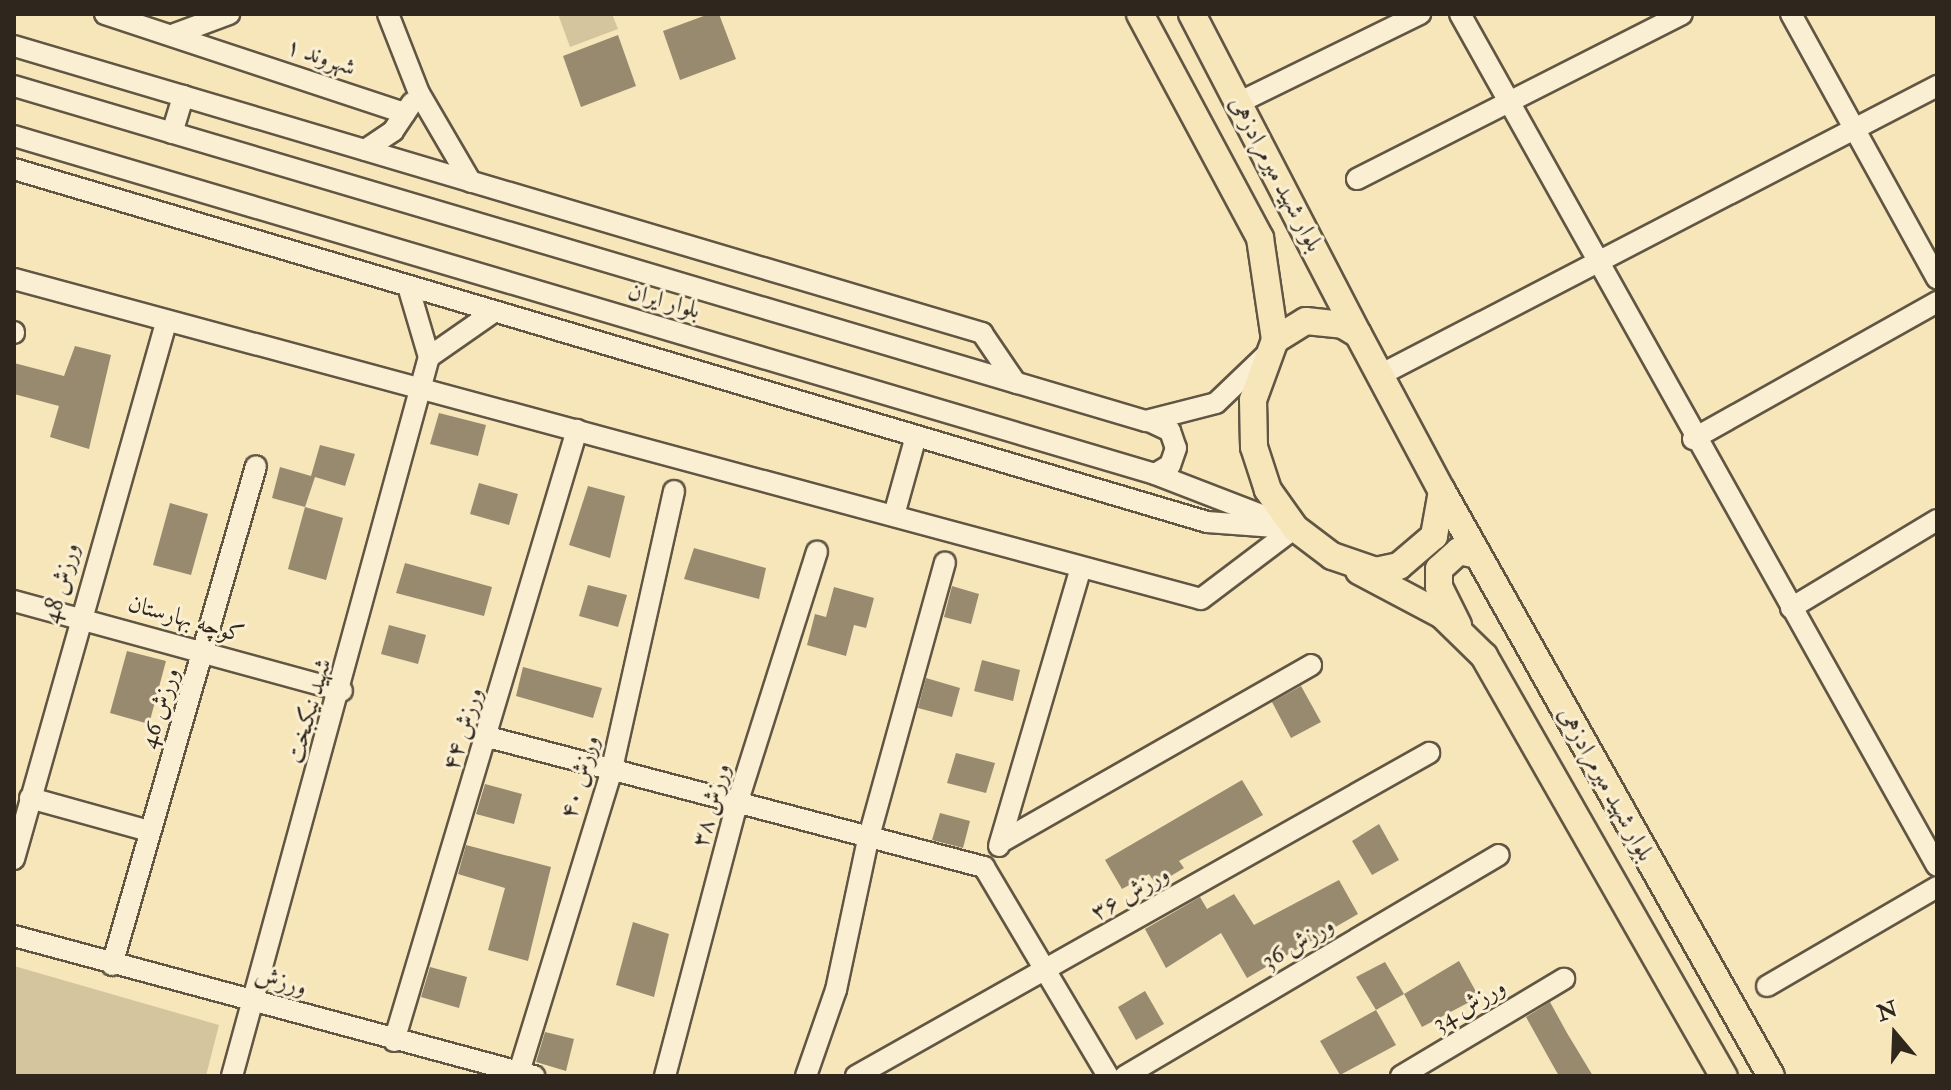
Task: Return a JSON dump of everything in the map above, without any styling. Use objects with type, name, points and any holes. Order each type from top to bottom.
[{"type":"main road","name":"بلوار شهید میرمرادزهی","points":[[1140,14],[1260,238],[1270,348]]},
{"type":"main road","name":"بلوار شهید میرمرادزهی","points":[[1192,14],[1358,334]]},
{"type":"main road","points":[[1306,321],[1334,322],[1358,334],[1442,491],[1442,514],[1419,554],[1376,571],[1353,567],[1295,528],[1268,490],[1254,447],[1253,400],[1270,348],[1306,321]]},
{"type":"main road","name":"بلوار شهید میرمرادزهی","points":[[1442,491],[1771,1076]]},
{"type":"main road","points":[[1459,629],[1439,587],[1439,569],[1459,551],[1478,555]]},
{"type":"main road","name":"بلوار شهید میرمرادزهی","points":[[1353,567],[1459,629],[1484,656],[1724,1076]]},
{"type":"street","name":"شهروند ۱","points":[[105,14],[175,34],[405,113]]},
{"type":"street","points":[[175,34],[229,14]]},
{"type":"street","points":[[388,14],[419,93],[471,182]]},
{"type":"street","points":[[1238,103],[1420,14]]},
{"type":"street","points":[[1460,14],[1693,439],[1937,866]]},
{"type":"street","points":[[1357,179],[1682,14]]},
{"type":"street","points":[[1791,14],[1937,278]]},
{"type":"street","points":[[14,46],[982,333],[1016,383]]},
{"type":"street","name":"بلوار ایران","points":[[14,86],[1146,421]]},
{"type":"street","points":[[1380,375],[1596,260],[1937,86]]},
{"type":"street","points":[[365,150],[405,113],[419,93]]},
{"type":"street","points":[[172,133],[183,96]]},
{"type":"street","name":"بلوار ایران","points":[[14,136],[1155,474],[1295,528]]},
{"type":"street","points":[[14,169],[1207,522],[1295,528]]},
{"type":"street","points":[[14,279],[166,323],[894,515],[1080,570],[1201,599],[1295,528]]},
{"type":"street","points":[[408,286],[429,357],[495,311]]},
{"type":"street","points":[[1693,439],[1937,302]]},
{"type":"street","name":"ورزش 48","points":[[14,859],[79,616],[166,323]]},
{"type":"street","points":[[1146,421],[1216,403],[1270,348]]},
{"type":"street","name":"شهید نیکبخت","points":[[232,1076],[342,691],[429,357]]},
{"type":"street","points":[[1146,421],[1164,425],[1176,448],[1170,465],[1155,474]]},
{"type":"street","name":"ورزش ۴۴","points":[[394,1041],[488,737],[577,430]]},
{"type":"street","points":[[894,515],[916,436]]},
{"type":"street","name":"ورزش 46","points":[[112,965],[149,831],[205,652],[256,466]]},
{"type":"street","name":"ورزش ۴۰","points":[[526,1074],[611,773],[674,491]]},
{"type":"street","points":[[1791,608],[1937,520]]},
{"type":"street","name":"ورزش ۳۸","points":[[665,1076],[736,807],[817,552]]},
{"type":"street","points":[[806,1076],[836,990],[868,840],[945,563]]},
{"type":"street","points":[[984,867],[1001,842],[1080,570]]},
{"type":"street","name":"کوچه بهارستان","points":[[14,601],[79,616],[342,691]]},
{"type":"street","points":[[1001,842],[1311,665]]},
{"type":"street","points":[[488,737],[736,807],[984,867],[1108,1076]]},
{"type":"street","name":"ورزش ۳۶","points":[[856,1076],[1429,753]]},
{"type":"street","points":[[30,798],[149,831]]},
{"type":"street","name":"ورزش 36","points":[[1125,1076],[1499,855]]},
{"type":"street","points":[[1767,986],[1937,887]]},
{"type":"street","name":"ورزش","points":[[14,936],[112,965],[526,1074]]},
{"type":"street","name":"ورزش 34","points":[[1401,1076],[1564,979]]},
{"type":"shaded area","points":[[558,14],[612,14],[618,29],[570,47]]},
{"type":"shaded area","points":[[14,966],[219,1025],[206,1076],[14,1076]]},
{"type":"building","points":[[709,14],[719,14],[736,59],[680,80],[663,31]]},
{"type":"building","points":[[618,35],[636,86],[581,107],[563,56]]},
{"type":"building","points":[[75,346],[111,355],[89,449],[50,437],[59,406],[14,394],[14,363],[64,376]]},
{"type":"building","points":[[439,413],[486,425],[478,456],[430,444]]},
{"type":"building","points":[[320,445],[355,454],[345,486],[315,477],[305,507],[272,498],[280,467],[311,476]]},
{"type":"building","points":[[479,483],[518,494],[509,525],[470,514]]},
{"type":"building","points":[[588,486],[625,496],[610,558],[569,545]]},
{"type":"building","points":[[170,503],[208,514],[191,575],[153,565]]},
{"type":"building","points":[[305,507],[343,518],[326,580],[288,569]]},
{"type":"building","points":[[694,548],[766,568],[759,599],[684,579]]},
{"type":"building","points":[[405,563],[492,587],[484,616],[396,593]]},
{"type":"building","points":[[588,585],[627,595],[618,627],[579,616]]},
{"type":"building","points":[[952,586],[979,594],[971,624],[944,617]]},
{"type":"building","points":[[834,587],[874,598],[866,628],[854,625],[846,656],[807,645],[815,614],[826,617]]},
{"type":"building","points":[[389,625],[426,635],[418,664],[381,654]]},
{"type":"building","points":[[127,651],[166,661],[149,724],[110,713]]},
{"type":"building","points":[[982,660],[1020,670],[1013,701],[974,691]]},
{"type":"building","points":[[523,667],[602,688],[593,718],[516,696]]},
{"type":"building","points":[[926,678],[960,688],[952,717],[918,708]]},
{"type":"building","points":[[1301,686],[1321,722],[1291,738],[1272,702]]},
{"type":"building","points":[[956,753],[995,763],[986,793],[947,783]]},
{"type":"building","points":[[1242,780],[1263,815],[1179,861],[1184,868],[1156,885],[1149,874],[1122,889],[1105,860]]},
{"type":"building","points":[[485,784],[522,794],[514,824],[476,814]]},
{"type":"building","points":[[940,813],[970,821],[963,848],[932,840]]},
{"type":"building","points":[[1379,824],[1399,860],[1372,875],[1352,841]]},
{"type":"building","points":[[466,845],[551,867],[528,961],[488,950],[505,888],[458,874]]},
{"type":"building","points":[[1339,880],[1358,914],[1247,978],[1221,933],[1166,968],[1145,929],[1200,897],[1207,909],[1234,894],[1254,925]]},
{"type":"building","points":[[633,922],[669,934],[654,997],[616,985]]},
{"type":"building","points":[[1459,961],[1479,997],[1422,1027],[1404,994]]},
{"type":"building","points":[[1385,962],[1404,994],[1376,1010],[1356,977]]},
{"type":"building","points":[[430,967],[467,977],[459,1008],[421,997]]},
{"type":"building","points":[[1145,991],[1164,1024],[1136,1040],[1118,1007]]},
{"type":"building","points":[[1550,1002],[1593,1076],[1559,1076],[1526,1017]]},
{"type":"building","points":[[1376,1010],[1396,1045],[1340,1075],[1320,1041]]},
{"type":"building","points":[[545,1032],[574,1039],[566,1071],[536,1062]]}]
